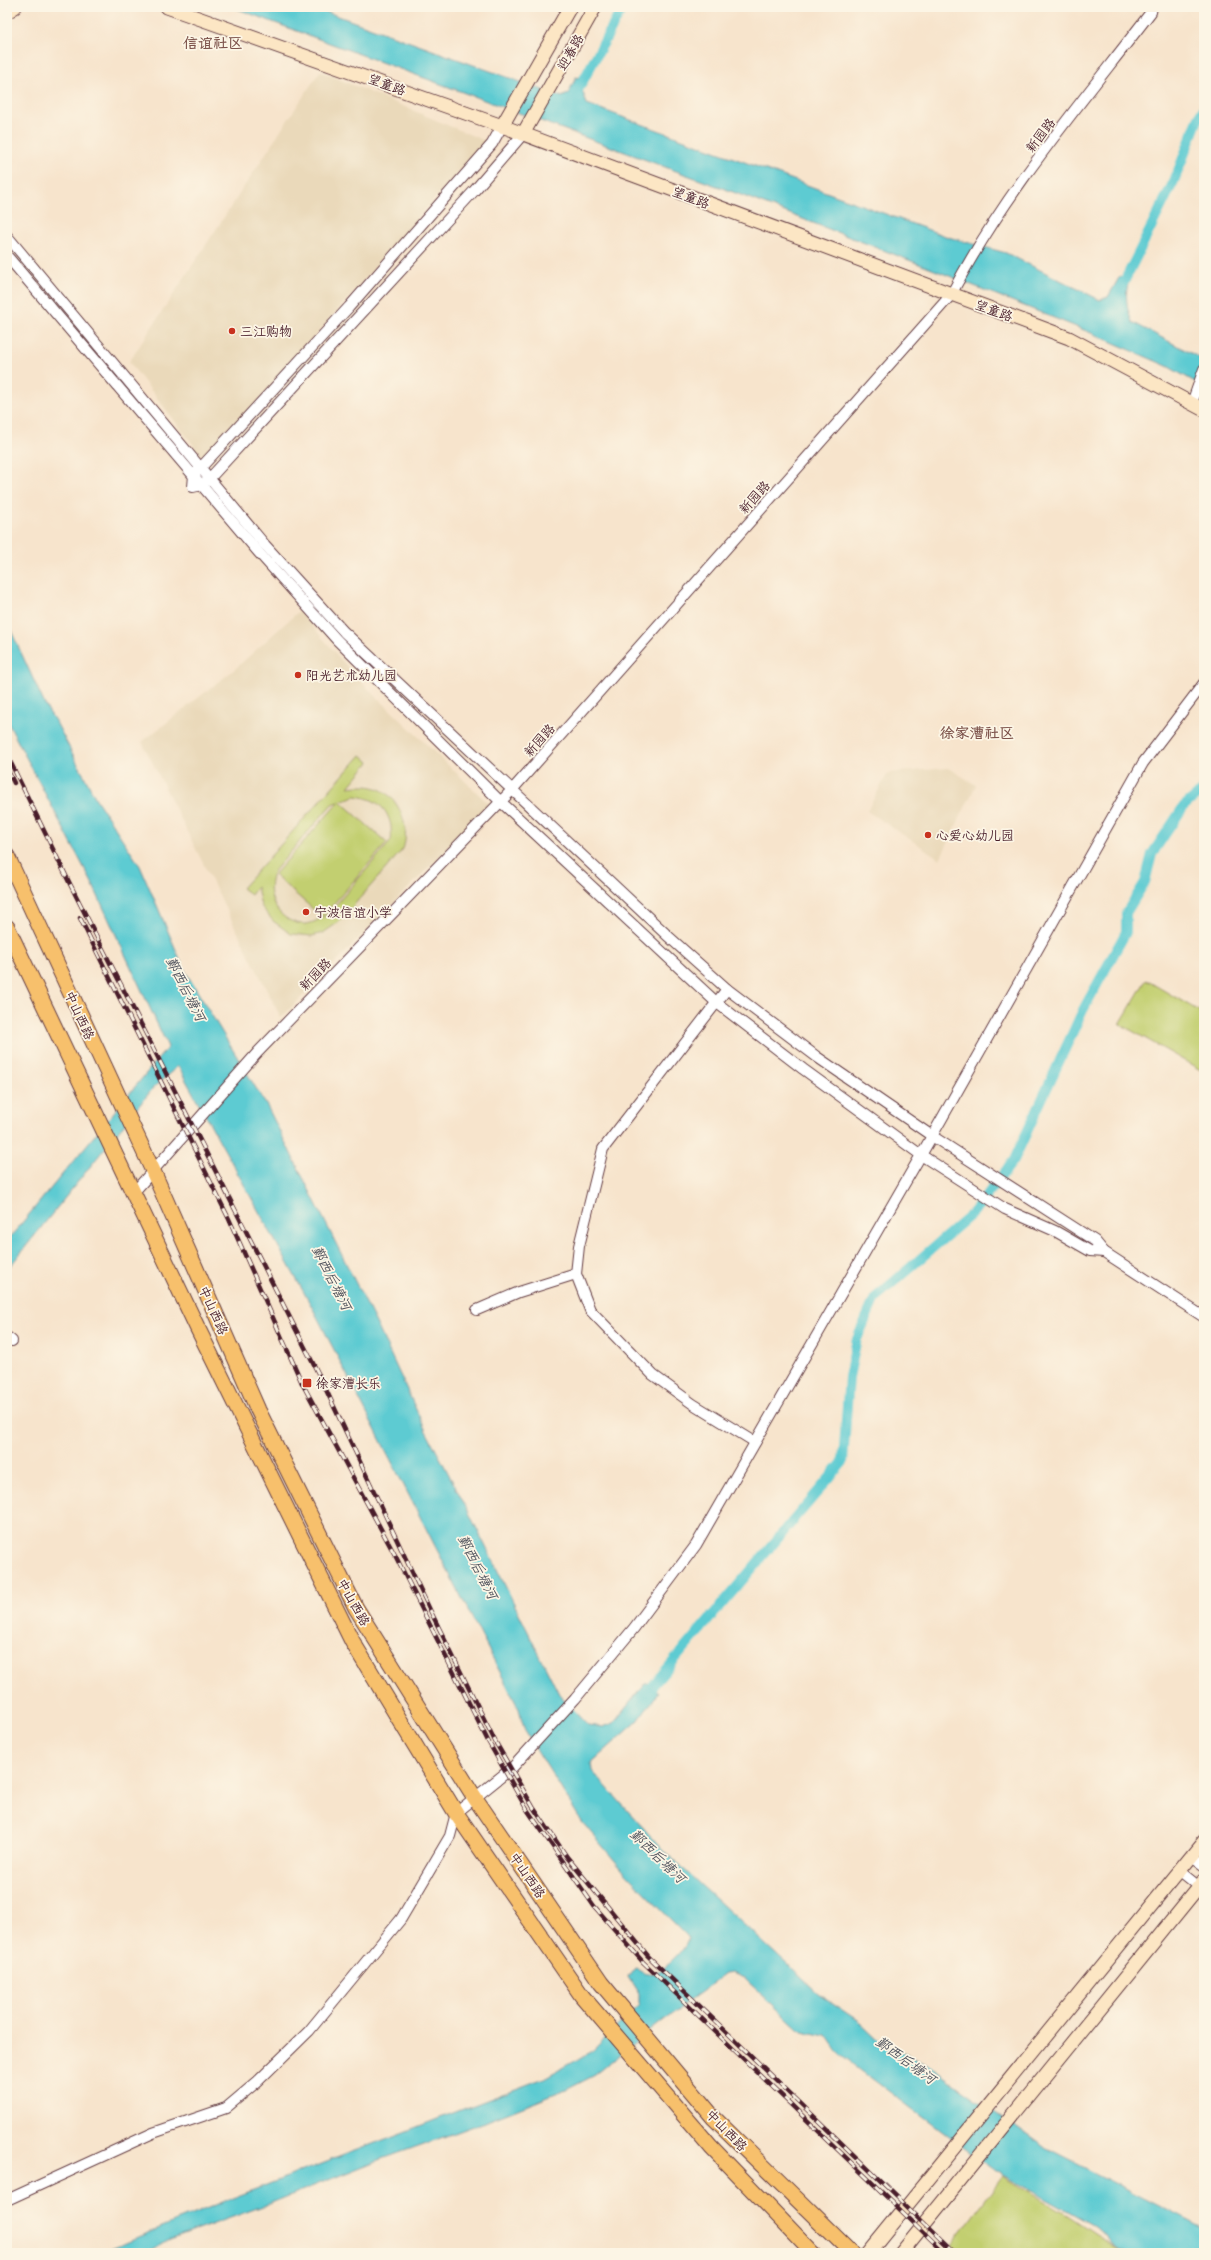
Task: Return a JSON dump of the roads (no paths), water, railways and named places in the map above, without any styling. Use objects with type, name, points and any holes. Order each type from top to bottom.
[{"type":"main road","name":"中山西路","points":[[7,856],[153,1171],[258,1410],[353,1601],[475,1798],[601,1983],[714,2118],[852,2253]]},
{"type":"main road","name":"中山西路","points":[[7,927],[117,1155],[197,1327],[352,1641],[456,1813],[582,1996],[711,2147],[813,2253]]},
{"type":"street","points":[[7,12],[15,7]]},
{"type":"street","name":"望童路","points":[[167,7],[953,289],[1069,338],[1204,410]]},
{"type":"street","name":"迎春路","points":[[502,126],[570,7]]},
{"type":"street","name":"迎春路","points":[[523,134],[595,7]]},
{"type":"street","name":"新园路","points":[[134,1192],[258,1052],[512,790],[953,289],[978,248],[1044,149],[1150,12],[1152,7]]},
{"type":"street","points":[[198,472],[354,301],[492,144],[502,126]]},
{"type":"street","points":[[202,486],[474,190],[523,134]]},
{"type":"street","points":[[7,236],[198,472],[202,486],[337,640],[500,801],[717,1003],[803,1069],[921,1155],[1005,1209],[1055,1231],[1090,1251],[1104,1252]]},
{"type":"street","points":[[7,256],[198,472],[210,478],[265,545],[344,632],[727,989],[817,1057],[932,1136],[1095,1241],[1104,1252],[1204,1317]]},
{"type":"street","points":[[1192,403],[1204,369]]},
{"type":"street","points":[[7,2200],[153,2132],[226,2108],[258,2081],[309,2031],[401,1919],[450,1836],[456,1813],[512,1768],[575,1699],[634,1628],[696,1545],[932,1136],[1143,763],[1204,682]]},
{"type":"street","points":[[727,989],[604,1149],[579,1246],[576,1274],[590,1310],[653,1375],[693,1404],[755,1442]]},
{"type":"street","points":[[477,1310],[519,1292],[576,1274]]},
{"type":"street","points":[[868,2253],[1204,1842]]},
{"type":"street","points":[[1192,1856],[1204,1865]]},
{"type":"street","points":[[901,2253],[1202,1886],[1179,1871]]},
{"type":"water","points":[[232,7],[313,7],[562,97],[568,94],[576,77],[588,80],[582,90],[587,104],[948,237],[1006,253],[1100,300],[1108,297],[1120,276],[1129,281],[1127,286],[1127,302],[1132,322],[1204,360],[1204,387],[1167,366],[1089,332],[932,269],[733,192]]},
{"type":"water","name":"鄞西后塘河","points":[[7,622],[46,707],[57,724],[96,799],[140,866],[185,971],[268,1108],[377,1325],[426,1431],[466,1507],[559,1694],[588,1725],[603,1727],[614,1723],[646,1682],[658,1693],[638,1721],[591,1763],[592,1771],[665,1852],[818,1993],[858,2020],[883,2044],[927,2065],[1044,2147],[1204,2229],[1204,2253],[1140,2254],[1120,2250],[1112,2244],[1095,2226],[991,2168],[839,2054],[826,2035],[799,2029],[744,1978],[732,1973],[725,1974],[595,2075],[566,2090],[485,2122],[371,2163],[271,2203],[170,2240],[144,2253],[99,2253],[230,2199],[544,2078],[592,2051],[639,2005],[639,1994],[628,1977],[635,1968],[649,1974],[660,1970],[679,1954],[687,1942],[688,1937],[627,1875],[582,1822],[525,1731],[519,1709],[312,1307],[178,1066],[154,1087],[7,1270],[7,1241],[168,1047],[91,881],[7,721]]},
{"type":"waterway","points":[[578,90],[623,7]]},
{"type":"waterway","points":[[1120,290],[1174,181],[1199,117],[1204,108]]},
{"type":"waterway","points":[[643,1697],[843,1462],[849,1377],[857,1339],[875,1298],[973,1213],[1014,1160],[1083,1010],[1126,932],[1126,913],[1145,882],[1152,854],[1184,806],[1204,789]]},
{"type":"railway","points":[[7,755],[70,884],[320,1377],[430,1610],[496,1743],[533,1807],[567,1857],[648,1956],[955,2253]]},
{"type":"railway","points":[[7,769],[14,783]]},
{"type":"railway","points":[[80,918],[229,1219],[302,1383],[395,1555],[489,1743],[526,1808],[594,1906],[643,1962],[945,2253]]},
{"type":"place","name":"三江购物","points":[[232,331]]},
{"type":"place","name":"阳光艺术幼儿园","points":[[298,675]]},
{"type":"place","name":"心爱心幼儿园","points":[[928,835]]},
{"type":"place","name":"宁波信谊小学","points":[[306,912]]},
{"type":"place","name":"徐家漕长乐","points":[[307,1383]]},
{"type":"district","name":"信谊社区","points":[[213,43]]},
{"type":"district","name":"徐家漕社区","points":[[977,733]]}]
